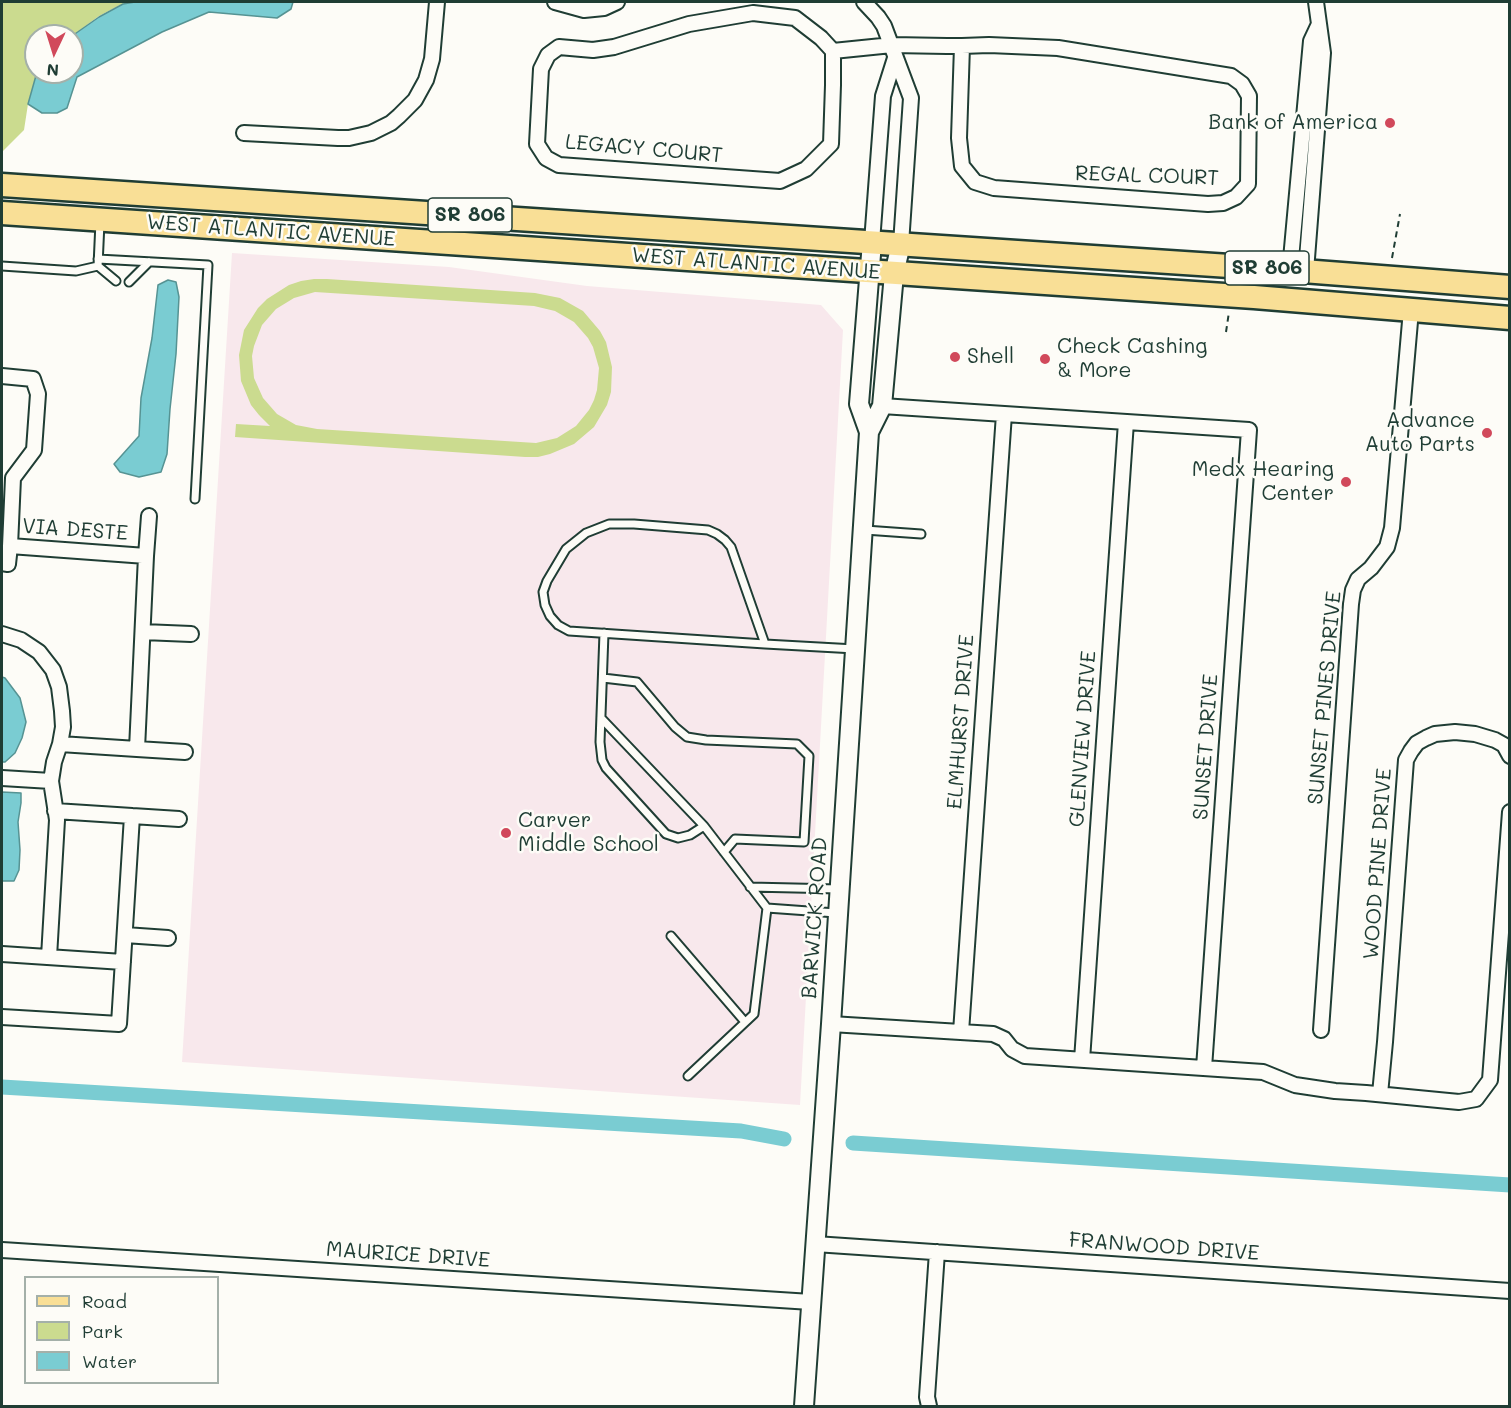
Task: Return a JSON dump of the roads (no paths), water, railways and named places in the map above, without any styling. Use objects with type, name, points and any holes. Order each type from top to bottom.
[{"type":"main road","name":"WEST ATLANTIC AVENUE","points":[[2,185],[1298,270],[1509,287]]},
{"type":"main road","name":"WEST ATLANTIC AVENUE","points":[[2,213],[1254,297],[1509,318]]},
{"type":"main road","points":[[1372,307],[1393,292],[1410,291],[1428,281]]},
{"type":"main road","points":[[1411,310],[1431,297],[1451,294],[1475,285]]},
{"type":"street","points":[[244,133],[349,138],[370,133],[390,123],[415,100],[426,80],[432,59],[437,2]]},
{"type":"street","points":[[555,2],[584,10],[604,8],[617,2]]},
{"type":"street","points":[[864,2],[878,17],[911,98],[901,244]]},
{"type":"street","points":[[1298,270],[1323,53],[1316,2]]},
{"type":"street","name":"LEGACY COURT","points":[[753,13],[795,18],[821,38],[833,51],[831,144],[806,169],[780,181],[558,165],[546,158],[537,144],[541,69],[548,55],[559,47],[594,50],[614,47],[689,24],[753,13]]},
{"type":"street","name":"REGAL COURT","points":[[893,51],[962,46],[989,45],[1058,48],[1231,76],[1242,84],[1249,96],[1248,184],[1236,197],[1223,203],[1208,204],[994,188],[975,182],[962,166],[959,138],[962,46]]},
{"type":"street","points":[[833,51],[893,51]]},
{"type":"street","points":[[872,242],[884,96],[893,51]]},
{"type":"street","name":"BARWICK ROAD","points":[[804,1407],[831,1024],[868,432],[860,404],[872,242]]},
{"type":"street","name":"BARWICK ROAD","points":[[868,432],[882,406],[894,274],[901,244]]},
{"type":"street","name":"SUNSET PINES DRIVE","points":[[1321,1030],[1351,604],[1353,590],[1358,579],[1371,568],[1387,547],[1392,528],[1411,310]]},
{"type":"street","name":"VIA DESTE","points":[[2,376],[33,379],[38,394],[34,450],[13,478],[10,546],[146,556],[136,749]]},
{"type":"street","points":[[882,406],[1126,422]]},
{"type":"street","name":"ELMHURST DRIVE","points":[[961,1032],[1004,414]]},
{"type":"street","name":"SUNSET DRIVE","points":[[1126,422],[1249,430],[1204,1068]]},
{"type":"street","name":"GLENVIEW DRIVE","points":[[1082,1060],[1126,422]]},
{"type":"street","points":[[146,556],[149,516]]},
{"type":"street","points":[[2,563],[8,564],[10,546]]},
{"type":"street","points":[[143,632],[191,634]]},
{"type":"street","points":[[2,634],[21,640],[39,652],[53,670],[59,687],[63,726],[51,780],[57,820],[49,957]]},
{"type":"street","name":"WOOD PINE DRIVE","points":[[1380,1094],[1406,759],[1417,743],[1426,738],[1435,734],[1455,732],[1475,734],[1495,740],[1504,745],[1509,756]]},
{"type":"street","points":[[60,744],[185,752]]},
{"type":"street","points":[[2,778],[51,780]]},
{"type":"street","points":[[55,811],[179,819]]},
{"type":"street","points":[[831,1024],[993,1035],[1004,1039],[1012,1049],[1025,1056],[1263,1072],[1295,1085],[1335,1091],[1459,1102],[1476,1099],[1490,1080],[1509,812]]},
{"type":"street","points":[[2,1017],[119,1023],[132,816]]},
{"type":"street","points":[[125,935],[168,938]]},
{"type":"street","points":[[2,954],[123,962]]},
{"type":"street","name":"FRANWOOD DRIVE","points":[[815,1244],[1509,1291]]},
{"type":"street","name":"MAURICE DRIVE","points":[[2,1250],[811,1302]]},
{"type":"street","points":[[929,1407],[927,1397],[937,1252]]},
{"type":"lane","points":[[100,219],[98,262],[116,281]]},
{"type":"lane","points":[[2,266],[76,271],[98,262],[148,262],[208,266],[195,499]]},
{"type":"lane","points":[[129,282],[148,262]]},
{"type":"lane","points":[[765,644],[731,547],[717,534],[708,530],[609,524],[586,533],[566,549],[547,580],[543,592],[544,605],[550,616],[558,625],[569,631],[765,644],[855,649]]},
{"type":"lane","points":[[862,529],[921,534]]},
{"type":"lane","points":[[604,633],[600,742],[602,760],[606,768],[666,834],[678,838],[690,835],[704,826]]},
{"type":"lane","points":[[603,678],[637,682],[675,727],[687,737],[797,744],[808,756],[804,842],[735,839],[724,852]]},
{"type":"lane","points":[[601,718],[704,826],[767,908],[754,1014],[688,1076]]},
{"type":"lane","points":[[750,887],[839,889]]},
{"type":"lane","points":[[767,908],[838,914]]},
{"type":"lane","points":[[671,936],[746,1022]]},
{"type":"water","points":[[135,2],[293,2],[291,9],[277,18],[209,12],[162,32],[84,73],[84,28],[123,4]]},
{"type":"water","points":[[34,84],[75,84],[67,108],[57,113],[42,113],[28,104]]},
{"type":"water","points":[[168,280],[176,282],[179,297],[167,454],[161,472],[139,477],[120,472],[114,464],[139,436],[141,398],[152,338],[158,285]]},
{"type":"water","points":[[2,677],[20,698],[26,722],[15,753],[5,762],[2,762]]},
{"type":"water","points":[[2,792],[21,793],[18,822],[19,870],[14,881],[2,881]]},
{"type":"waterway","points":[[2,1087],[741,1131],[784,1139]]},
{"type":"waterway","points":[[853,1143],[1510,1185]]},
{"type":"place","name":"Bank of America","points":[[1390,123]]},
{"type":"place","name":"Shell","points":[[955,357]]},
{"type":"place","name":"Check Cashing & More","points":[[1045,359]]},
{"type":"place","name":"Advance Auto Parts","points":[[1487,433]]},
{"type":"place","name":"Medx Hearing Center","points":[[1346,482]]},
{"type":"place","name":"Carver Middle School","points":[[506,833]]}]
